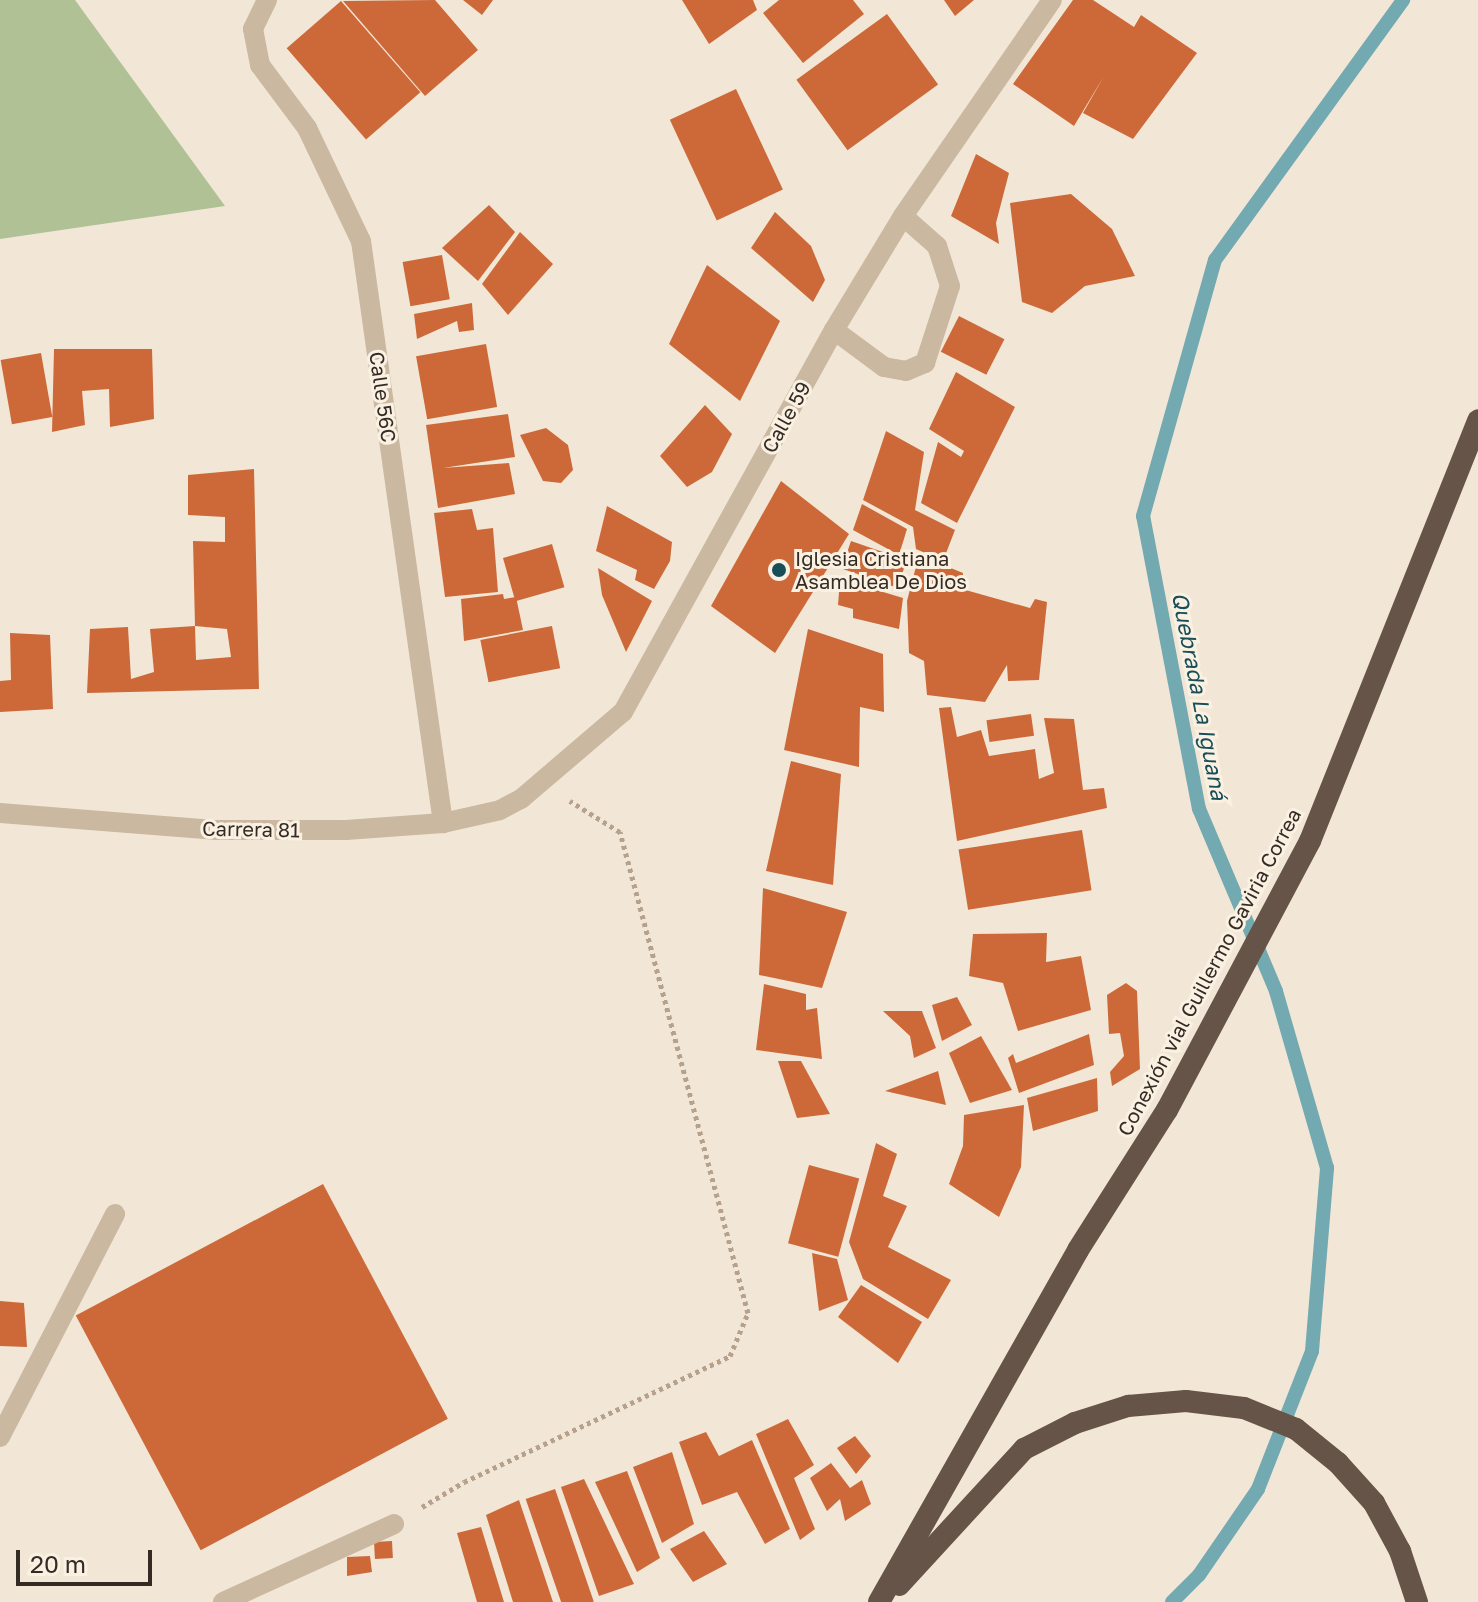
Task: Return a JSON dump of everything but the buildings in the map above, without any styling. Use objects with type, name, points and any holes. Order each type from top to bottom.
[{"type":"highway","name":"Conexión vial Guillermo Gaviria Correa","points":[[881,1602],[1078,1250],[1167,1110],[1310,841],[1478,420]]},
{"type":"highway","points":[[881,1602],[1024,1449],[1075,1423],[1128,1406],[1186,1401],[1244,1408],[1296,1429],[1347,1473],[1380,1515],[1417,1602]]},
{"type":"street","name":"Calle 56C","points":[[267,0],[253,29],[260,65],[307,128],[361,241],[443,823]]},
{"type":"street","name":"Calle 59","points":[[500,810],[623,712],[834,330],[903,216],[1052,0]]},
{"type":"street","points":[[834,330],[884,367],[906,371],[925,363],[950,286],[937,246],[903,216]]},
{"type":"street","name":"Carrera 81","points":[[0,813],[217,830],[443,823],[500,810]]},
{"type":"street","points":[[0,1437],[115,1214]]},
{"type":"street","points":[[223,1602],[252,1596],[394,1524]]},
{"type":"path","points":[[394,1524],[464,1482],[730,1356],[748,1313],[620,832],[538,782]]},
{"type":"green space","points":[[0,0],[75,0],[225,206],[0,239]]},
{"type":"waterway","name":"Quebrada La Iguaná","points":[[1172,1602],[1199,1575],[1258,1489],[1312,1351],[1327,1168],[1276,991],[1199,809],[1143,516],[1215,260],[1403,0]]},
{"type":"place","name":"Iglesia Cristiana Asamblea De Dios","points":[[779,570]]}]
